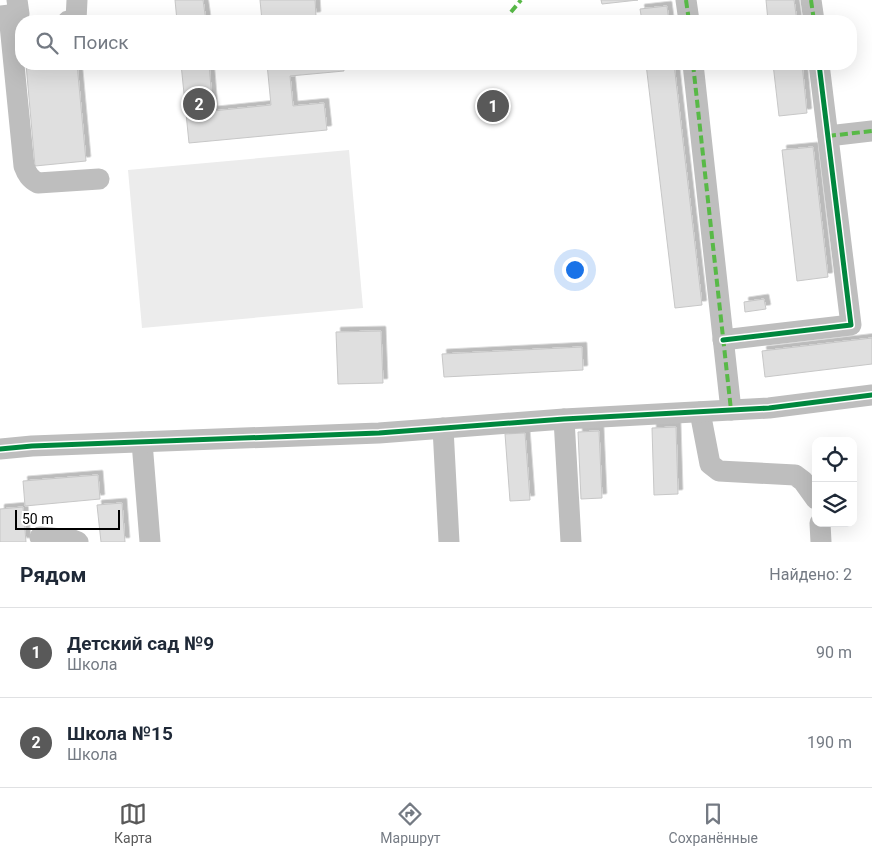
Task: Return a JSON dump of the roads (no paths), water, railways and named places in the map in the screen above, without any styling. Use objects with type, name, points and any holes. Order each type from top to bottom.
[{"type":"street","points":[[76,15],[77,0]]},
{"type":"street","points":[[686,0],[688,15]]},
{"type":"street","points":[[811,0],[813,15]]},
{"type":"street","points":[[11,17],[15,63]]},
{"type":"street","points":[[16,70],[24,166],[30,178],[38,183],[99,179]]},
{"type":"street","points":[[694,70],[731,410]]},
{"type":"street","points":[[723,340],[851,325],[820,70]]},
{"type":"street","points":[[828,136],[872,130]]},
{"type":"street","points":[[0,449],[379,433],[564,419],[769,408],[872,395]]},
{"type":"street","points":[[700,412],[710,464],[719,471],[795,475],[812,494]]},
{"type":"street","points":[[564,419],[571,542]]},
{"type":"street","points":[[443,428],[450,542]]},
{"type":"street","points":[[142,442],[150,542]]},
{"type":"street","points":[[820,527],[820,542]]},
{"type":"street","points":[[40,537],[78,542]]},
{"type":"place","name":"Школа №15","points":[[199,104]]},
{"type":"place","name":"Детский сад №9","points":[[493,106]]}]
